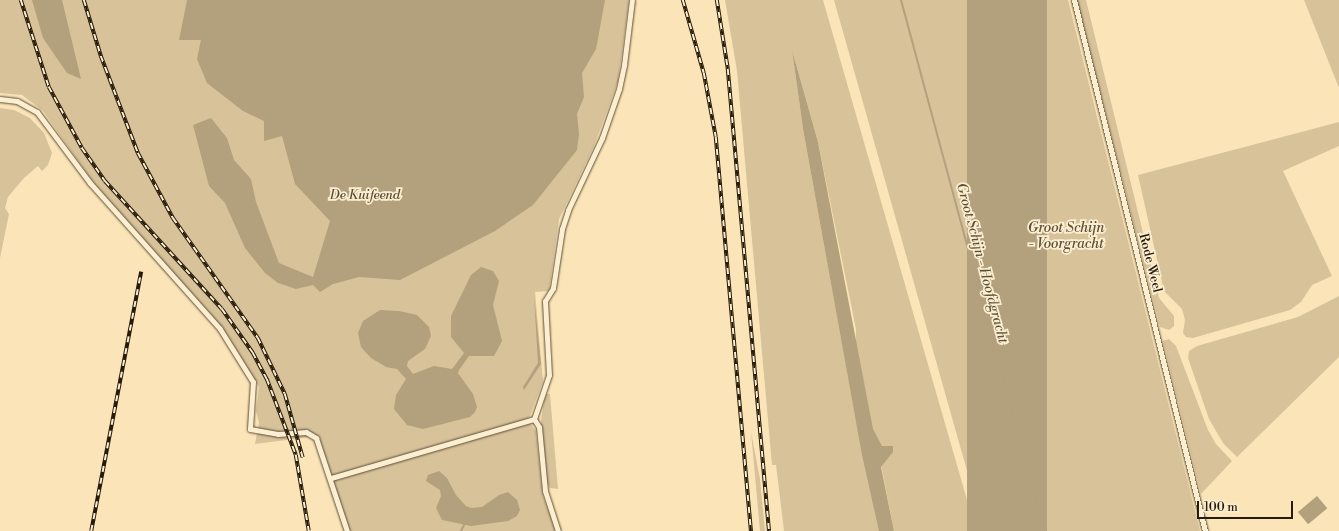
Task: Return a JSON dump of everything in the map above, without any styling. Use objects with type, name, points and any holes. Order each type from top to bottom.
[{"type":"street","points":[[534,419],[549,375],[545,301],[553,288],[562,229],[568,210],[602,138],[619,89],[624,66],[632,0]]},
{"type":"street","name":"Rode Weel","points":[[1074,0],[1205,531]]},
{"type":"street","points":[[0,99],[17,101],[37,112],[90,183],[220,329],[253,382],[250,429],[278,434],[306,432],[316,438],[320,445],[347,531]]},
{"type":"street","points":[[331,478],[534,419]]},
{"type":"street","points":[[534,419],[539,426],[545,491],[558,531]]},
{"type":"green space","name":"De Kuifeend","points":[[0,0],[629,0],[618,81],[594,146],[559,219],[549,291],[535,292],[543,381],[528,421],[536,431],[543,496],[556,531],[350,531],[317,436],[255,444],[259,423],[256,411],[259,387],[226,333],[93,182],[43,111],[22,95],[0,93]]},
{"type":"green space","points":[[725,0],[823,0],[976,531],[894,531],[879,454],[884,531],[784,531],[776,465],[772,465],[737,71]],"holes":[[[792,50],[818,142],[856,329],[855,415],[803,129]]]},
{"type":"green space","points":[[834,0],[1068,0],[1200,531],[984,531]]},
{"type":"green space","points":[[1077,0],[1086,0],[1159,298],[1174,316],[1174,326],[1169,330],[1160,327]]},
{"type":"green space","points":[[1304,0],[1339,0],[1339,88]]},
{"type":"green space","points":[[0,108],[14,110],[30,118],[44,133],[52,153],[48,165],[42,171],[38,166],[24,178],[8,197],[5,208],[9,214],[0,258]]},
{"type":"green space","points":[[1339,122],[1339,146],[1283,171],[1332,276],[1312,285],[1301,302],[1290,310],[1193,338],[1186,337],[1183,333],[1185,320],[1182,309],[1164,291],[1138,175]]},
{"type":"green space","points":[[1339,296],[1339,357],[1237,457],[1223,443],[1209,419],[1188,358],[1189,351],[1197,346],[1298,317]]},
{"type":"green space","points":[[1169,339],[1176,346],[1208,430],[1216,444],[1232,461],[1201,494],[1163,341]]},
{"type":"green space","points":[[545,394],[550,394],[558,489],[550,488],[546,480],[541,421]]},
{"type":"green space","points":[[751,432],[760,479],[765,531],[760,531]]},
{"type":"water","points":[[32,0],[62,0],[81,79],[67,73],[43,38]]},
{"type":"water","points":[[187,0],[605,0],[596,49],[582,73],[584,97],[577,114],[579,134],[577,150],[533,205],[495,231],[400,280],[359,277],[333,284],[320,292],[313,285],[296,289],[278,283],[265,273],[245,248],[225,203],[209,186],[193,125],[211,118],[227,138],[234,160],[251,179],[256,202],[279,263],[313,277],[330,221],[295,184],[282,136],[264,141],[264,121],[243,111],[207,83],[197,59],[201,40],[179,40]]},
{"type":"water","points":[[967,0],[1047,0],[1047,531],[967,531]]},
{"type":"water","points":[[792,50],[818,142],[873,429],[882,446],[893,446],[893,452],[881,467],[894,531],[879,531],[862,455],[803,129]]},
{"type":"water","points":[[481,267],[493,271],[499,281],[493,305],[502,341],[494,356],[469,356],[459,370],[458,373],[473,394],[477,407],[475,412],[470,417],[423,429],[407,425],[394,409],[396,395],[406,379],[397,369],[386,367],[371,358],[361,347],[358,333],[363,321],[380,310],[399,311],[417,315],[429,327],[431,336],[425,349],[408,361],[407,366],[413,374],[434,366],[452,369],[464,353],[451,337],[451,316],[471,275]]},
{"type":"water","points":[[534,296],[541,364],[524,390],[523,387],[538,363]]},
{"type":"water","points":[[439,471],[447,478],[456,495],[466,506],[471,508],[482,507],[499,495],[508,492],[517,500],[520,510],[517,516],[508,521],[471,526],[442,520],[436,508],[441,496],[440,490],[426,481],[428,475]]},
{"type":"water","points":[[1317,496],[1327,508],[1308,524],[1298,512]]},
{"type":"waterway","name":"Groot Schijn - Hoofdgracht","points":[[901,0],[1044,531]]},
{"type":"waterway","points":[[461,531],[464,525]]},
{"type":"railway","points":[[21,0],[49,87],[82,148],[105,181],[222,309],[253,353],[267,379],[296,455],[309,531]]},
{"type":"railway","points":[[84,0],[101,56],[138,153],[173,218],[258,338],[285,394],[303,458]]},
{"type":"railway","points":[[683,0],[704,73],[716,137],[751,531]]},
{"type":"railway","points":[[717,0],[728,69],[769,531]]},
{"type":"railway","points":[[91,531],[141,272]]},
{"type":"water label","name":"Groot Schijn - Voorgracht","points":[[1066,236]]}]
